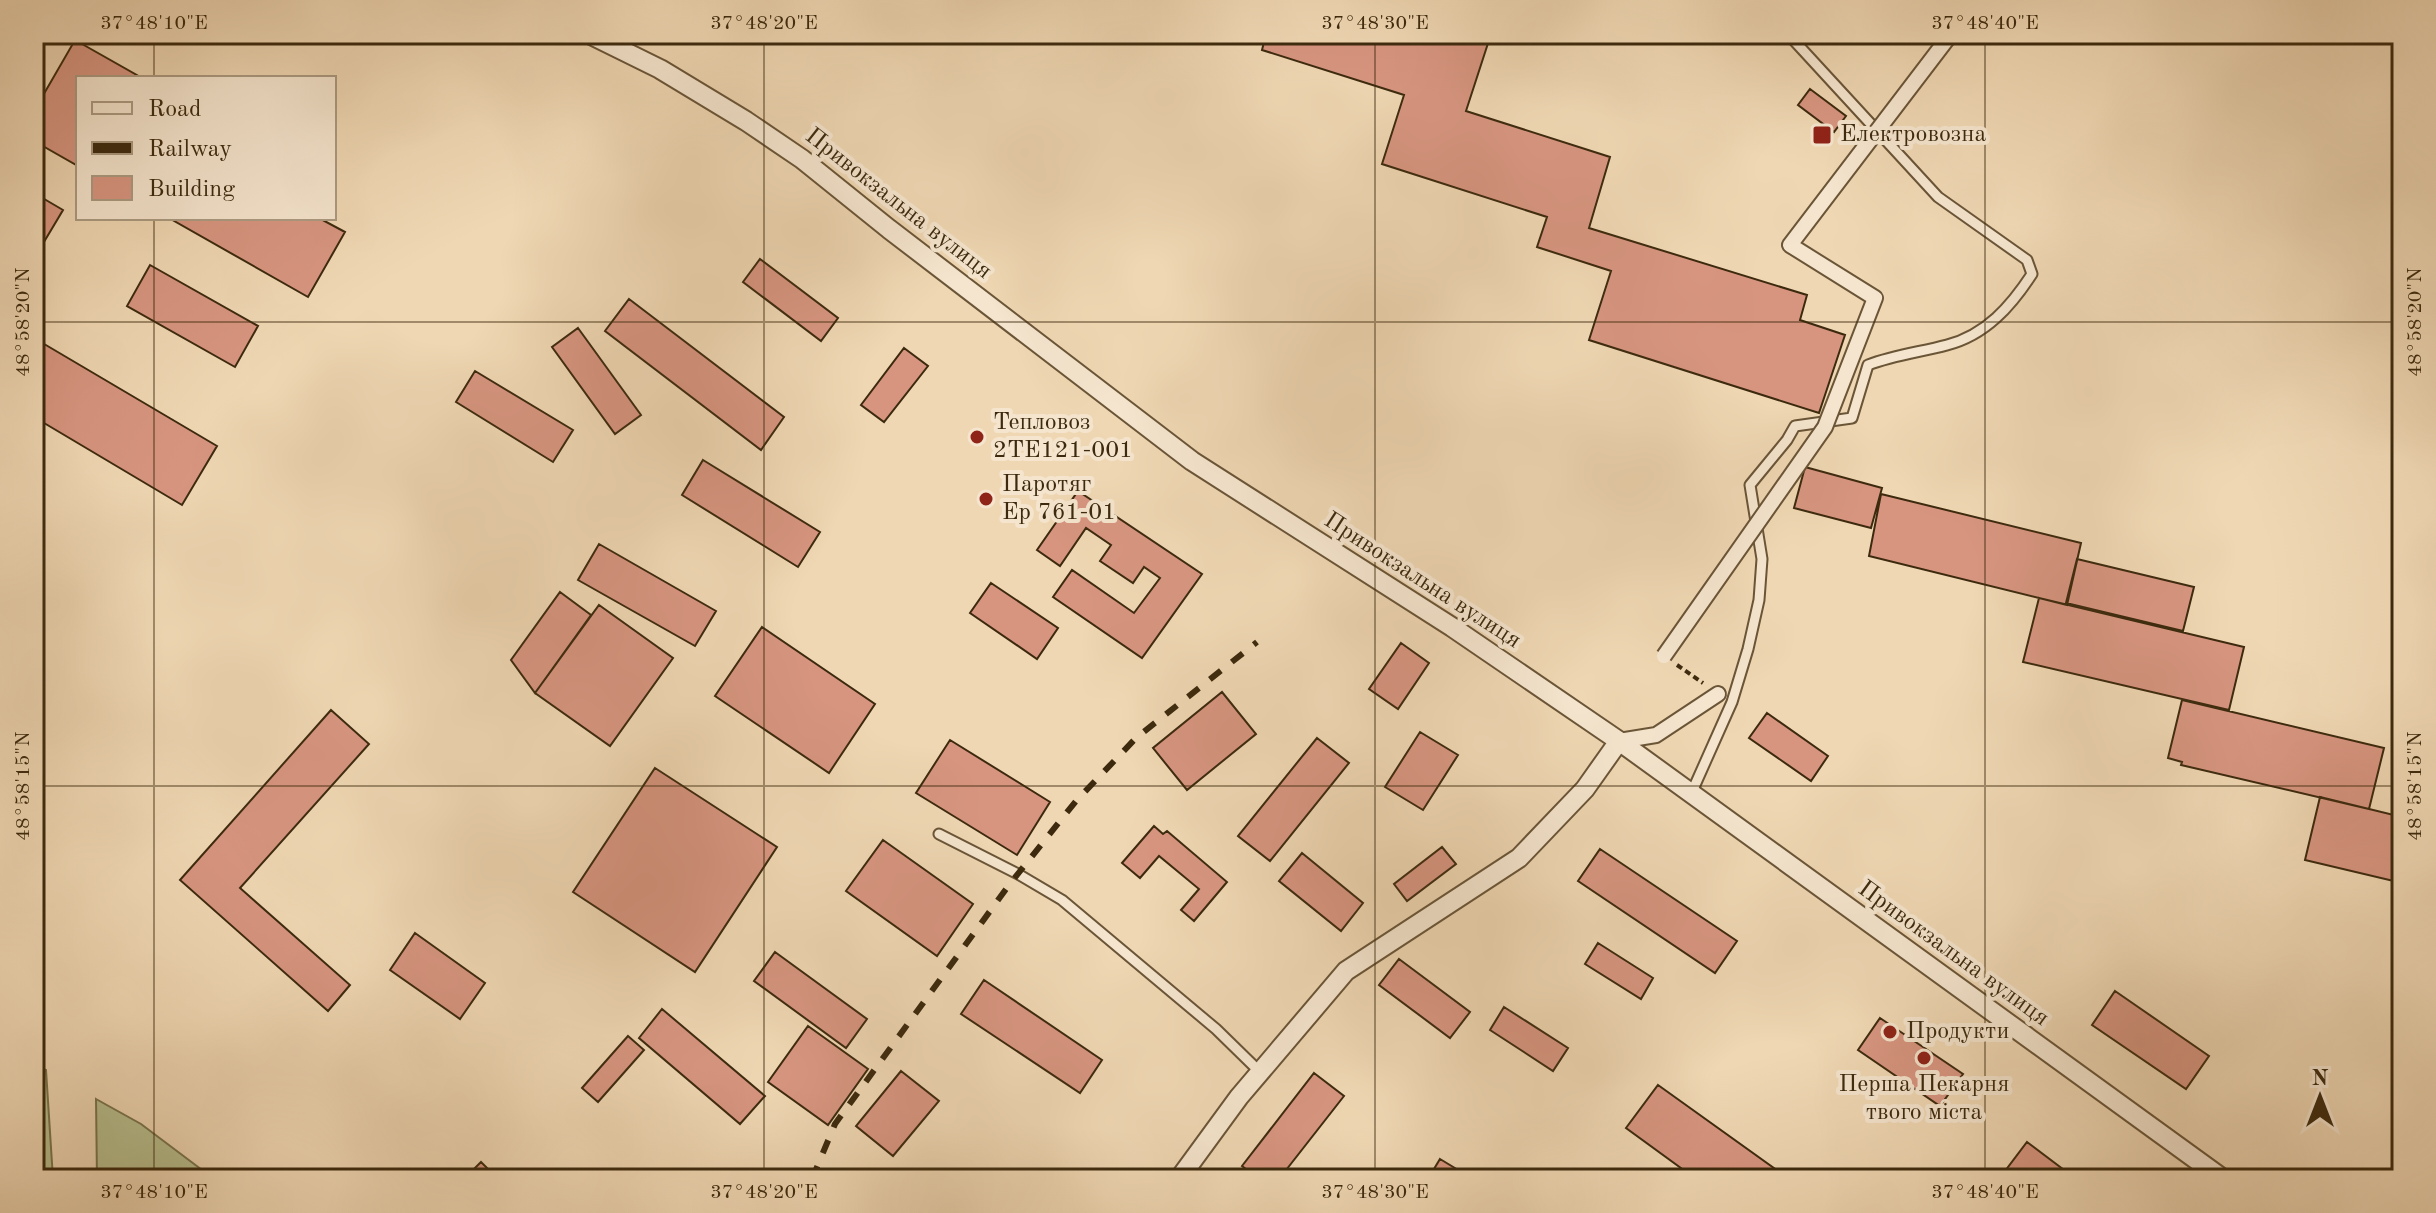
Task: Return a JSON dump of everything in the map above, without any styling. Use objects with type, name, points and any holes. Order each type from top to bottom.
[{"type":"street","name":"Привокзальна вулиця","points":[[589,34],[660,69],[802,159],[1192,461],[1452,627],[1619,741],[2223,1179]]},
{"type":"street","points":[[1664,656],[1825,427],[1875,298],[1790,245],[1951,34]]},
{"type":"street","points":[[1179,1179],[1260,1072],[1346,971],[1519,858],[1585,789],[1619,741],[1656,735],[1718,694]]},
{"type":"lane","points":[[1691,794],[1732,702],[1759,600],[1762,559],[1750,485],[1795,426],[1852,418],[1868,365],[1951,344],[1984,329],[2005,311],[2032,274],[2027,260],[1938,197],[1788,34]]},
{"type":"lane","points":[[939,834],[1062,900],[1216,1029],[1260,1072]]},
{"type":"path","points":[[1664,656],[1718,694]]},
{"type":"green space","points":[[34,1066],[46,1070],[53,1179],[34,1179]]},
{"type":"green space","points":[[96,1099],[141,1124],[214,1179],[97,1179]]},
{"type":"building","points":[[1266,34],[1491,34],[1466,111],[1610,157],[1589,228],[1807,295],[1800,320],[1845,335],[1819,413],[1589,340],[1611,271],[1537,247],[1547,217],[1382,164],[1404,95],[1262,50]]},
{"type":"building","points":[[75,40],[138,76],[76,76],[76,165],[34,141],[34,111]]},
{"type":"building","points":[[1810,89],[1846,116],[1834,132],[1798,105]]},
{"type":"building","points":[[34,193],[63,210],[38,252],[34,250]]},
{"type":"building","points":[[173,220],[323,220],[345,232],[308,297]]},
{"type":"building","points":[[760,259],[838,318],[821,341],[743,282]]},
{"type":"building","points":[[150,265],[258,326],[235,367],[127,306]]},
{"type":"building","points":[[629,299],[784,417],[761,450],[605,331]]},
{"type":"building","points":[[578,328],[641,415],[615,434],[552,347]]},
{"type":"building","points":[[34,338],[217,446],[182,505],[34,417]]},
{"type":"building","points":[[904,348],[928,366],[884,422],[861,405]]},
{"type":"building","points":[[475,371],[573,430],[553,462],[456,402]]},
{"type":"building","points":[[703,460],[820,532],[798,567],[682,495]]},
{"type":"building","points":[[1805,467],[1882,488],[1871,528],[1794,508]]},
{"type":"building","points":[[1078,491],[1202,574],[1142,658],[1053,597],[1072,570],[1134,613],[1160,578],[1144,567],[1133,583],[1100,561],[1111,545],[1086,528],[1060,566],[1037,550]]},
{"type":"building","points":[[1881,494],[2081,543],[2067,605],[1869,556]]},
{"type":"building","points":[[599,544],[716,611],[695,646],[578,580]]},
{"type":"building","points":[[2077,559],[2194,587],[2183,631],[2066,603]]},
{"type":"building","points":[[991,583],[1058,628],[1037,659],[970,613]]},
{"type":"building","points":[[560,592],[591,615],[535,693],[511,660]]},
{"type":"building","points":[[2039,598],[2244,647],[2229,710],[2023,662]]},
{"type":"building","points":[[599,605],[673,658],[610,746],[535,693]]},
{"type":"building","points":[[762,627],[875,704],[829,773],[715,696]]},
{"type":"building","points":[[1401,643],[1429,663],[1398,709],[1369,689]]},
{"type":"building","points":[[1222,692],[1256,734],[1187,790],[1153,748]]},
{"type":"building","points":[[2182,700],[2384,748],[2369,809],[2181,765],[2182,762],[2168,758]]},
{"type":"building","points":[[331,710],[369,744],[240,888],[350,985],[328,1011],[180,880]]},
{"type":"building","points":[[1767,713],[1828,756],[1811,781],[1749,738]]},
{"type":"building","points":[[1420,732],[1458,755],[1423,810],[1385,787]]},
{"type":"building","points":[[1317,738],[1349,763],[1270,861],[1238,836]]},
{"type":"building","points":[[950,740],[1050,802],[1017,855],[916,793]]},
{"type":"building","points":[[655,768],[777,847],[695,972],[573,892]]},
{"type":"building","points":[[2320,797],[2402,817],[2402,883],[2305,860]]},
{"type":"building","points":[[1154,826],[1163,834],[1167,831],[1227,882],[1194,921],[1181,910],[1199,889],[1159,856],[1140,878],[1122,863]]},
{"type":"building","points":[[883,840],[973,904],[937,956],[846,891]]},
{"type":"building","points":[[1442,847],[1456,864],[1407,901],[1394,884]]},
{"type":"building","points":[[1600,849],[1737,941],[1715,973],[1578,881]]},
{"type":"building","points":[[1302,853],[1363,903],[1341,931],[1279,881]]},
{"type":"building","points":[[415,933],[485,983],[460,1019],[390,970]]},
{"type":"building","points":[[1598,943],[1653,978],[1641,999],[1585,964]]},
{"type":"building","points":[[775,952],[867,1019],[846,1048],[754,981]]},
{"type":"building","points":[[1399,959],[1470,1012],[1450,1038],[1379,985]]},
{"type":"building","points":[[984,980],[1102,1060],[1080,1093],[961,1014]]},
{"type":"building","points":[[2115,991],[2209,1056],[2186,1089],[2092,1025]]},
{"type":"building","points":[[1504,1007],[1568,1048],[1553,1071],[1490,1030]]},
{"type":"building","points":[[662,1009],[765,1096],[740,1124],[639,1038]]},
{"type":"building","points":[[1880,1018],[1963,1074],[1940,1106],[1858,1050]]},
{"type":"building","points":[[808,1026],[868,1069],[828,1125],[768,1082]]},
{"type":"building","points":[[628,1036],[644,1050],[598,1102],[582,1088]]},
{"type":"building","points":[[901,1071],[939,1101],[893,1156],[856,1126]]},
{"type":"building","points":[[1314,1073],[1344,1096],[1279,1179],[1259,1179],[1242,1166]]},
{"type":"building","points":[[1658,1085],[1778,1171],[1772,1179],[1696,1179],[1626,1128]]},
{"type":"building","points":[[2027,1142],[2076,1179],[1999,1179]]},
{"type":"building","points":[[1440,1159],[1473,1179],[1428,1179]]},
{"type":"building","points":[[481,1162],[498,1179],[464,1179]]},
{"type":"railway","points":[[812,1179],[835,1124],[1009,885],[1076,801],[1136,738],[1257,642]]},
{"type":"place","name":"Електровозна","points":[[1822,135]]},
{"type":"place","name":"Тепловоз 2ТЕ121-001","points":[[977,437]]},
{"type":"place","name":"Паротяг Ер 761-01","points":[[986,499]]},
{"type":"place","name":"Продукти","points":[[1890,1032]]},
{"type":"place","name":"Перша Пекарня твого мiста","points":[[1924,1058]]}]
